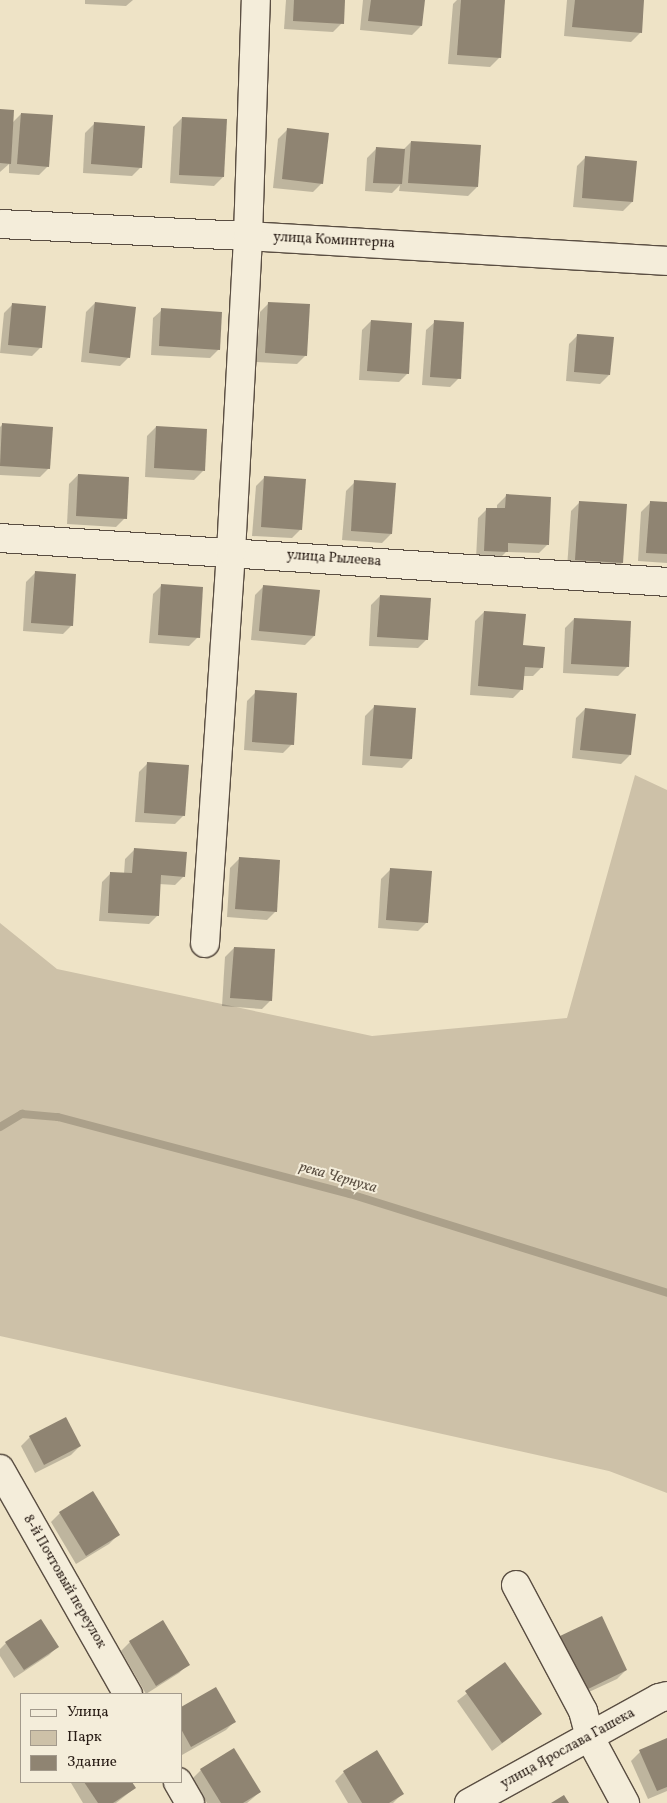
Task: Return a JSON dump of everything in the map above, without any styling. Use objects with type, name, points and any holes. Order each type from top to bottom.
[{"type":"street","points":[[205,943],[231,552],[248,236],[256,0]]},
{"type":"street","name":"улица Коминтерна","points":[[0,224],[248,236],[667,261]]},
{"type":"street","name":"улица Рылеева","points":[[0,538],[667,582]]},
{"type":"street","name":"8-й Почтовый переулок","points":[[0,1469],[127,1693]]},
{"type":"street","points":[[516,1586],[583,1711],[590,1738],[625,1803]]},
{"type":"street","name":"улица Ярослава Гашека","points":[[469,1803],[590,1738],[659,1698],[667,1696]]},
{"type":"street","points":[[179,1783],[190,1803]]},
{"type":"green space","points":[[635,775],[667,790],[667,1493],[609,1471],[0,1336],[0,923],[57,969],[372,1036],[567,1018]]},
{"type":"building","points":[[294,0],[345,0],[344,24],[293,21]]},
{"type":"building","points":[[371,0],[425,0],[422,26],[368,21]]},
{"type":"building","points":[[461,0],[505,0],[501,58],[457,55]]},
{"type":"building","points":[[575,0],[644,0],[642,33],[572,27]]},
{"type":"building","points":[[0,109],[14,110],[11,164],[0,163]]},
{"type":"building","points":[[21,113],[53,115],[49,167],[17,164]]},
{"type":"building","points":[[182,117],[227,119],[224,177],[179,175]]},
{"type":"building","points":[[94,122],[145,126],[142,168],[91,164]]},
{"type":"building","points":[[287,128],[329,133],[323,184],[282,179]]},
{"type":"building","points":[[411,141],[481,145],[478,187],[408,183]]},
{"type":"building","points":[[376,147],[405,149],[402,184],[373,183]]},
{"type":"building","points":[[585,156],[637,161],[633,202],[582,198]]},
{"type":"building","points":[[95,302],[136,307],[130,358],[89,353]]},
{"type":"building","points":[[268,302],[310,304],[307,356],[265,353]]},
{"type":"building","points":[[12,303],[46,306],[42,348],[8,345]]},
{"type":"building","points":[[161,308],[222,312],[220,350],[159,346]]},
{"type":"building","points":[[371,320],[412,323],[409,374],[367,371]]},
{"type":"building","points":[[434,320],[464,322],[461,379],[430,377]]},
{"type":"building","points":[[577,334],[614,337],[610,375],[574,372]]},
{"type":"building","points":[[2,423],[53,427],[50,469],[0,466]]},
{"type":"building","points":[[156,426],[207,429],[205,471],[154,468]]},
{"type":"building","points":[[78,474],[129,477],[127,519],[76,516]]},
{"type":"building","points":[[264,476],[306,479],[302,530],[261,527]]},
{"type":"building","points":[[354,480],[396,483],[392,534],[351,531]]},
{"type":"building","points":[[506,494],[551,497],[549,545],[508,543],[508,552],[484,551],[486,508],[505,508]]},
{"type":"building","points":[[579,501],[627,504],[623,563],[575,560]]},
{"type":"building","points":[[650,501],[667,502],[667,554],[646,553]]},
{"type":"building","points":[[35,571],[76,574],[73,626],[31,623]]},
{"type":"building","points":[[161,584],[203,587],[200,638],[158,635]]},
{"type":"building","points":[[263,585],[320,590],[315,636],[259,631]]},
{"type":"building","points":[[380,595],[431,598],[428,640],[377,637]]},
{"type":"building","points":[[484,611],[526,614],[523,645],[545,647],[543,668],[525,667],[523,690],[478,686]]},
{"type":"building","points":[[574,618],[631,621],[629,667],[571,664]]},
{"type":"building","points":[[255,690],[297,693],[294,745],[252,742]]},
{"type":"building","points":[[374,705],[416,708],[412,759],[370,756]]},
{"type":"building","points":[[585,708],[636,714],[631,755],[580,750]]},
{"type":"building","points":[[147,762],[189,765],[185,816],[144,813]]},
{"type":"building","points":[[134,848],[187,852],[185,877],[161,875],[159,916],[108,913],[110,872],[132,873]]},
{"type":"building","points":[[239,857],[280,860],[277,912],[235,909]]},
{"type":"building","points":[[390,868],[432,871],[428,923],[386,920]]},
{"type":"building","points":[[234,947],[275,949],[272,1001],[230,998]]},
{"type":"building","points":[[66,1417],[81,1446],[44,1465],[29,1436]]},
{"type":"building","points":[[93,1491],[120,1535],[86,1556],[59,1512]]},
{"type":"building","points":[[602,1616],[627,1670],[586,1690],[560,1636]]},
{"type":"building","points":[[41,1619],[59,1647],[24,1670],[5,1642]]},
{"type":"building","points":[[163,1620],[190,1665],[156,1686],[129,1641]]},
{"type":"building","points":[[505,1662],[542,1714],[502,1743],[465,1691]]},
{"type":"building","points":[[216,1687],[236,1722],[191,1747],[182,1731],[182,1706]]},
{"type":"building","points":[[667,1738],[667,1787],[657,1791],[639,1750]]},
{"type":"building","points":[[234,1748],[261,1792],[243,1803],[221,1803],[200,1769]]},
{"type":"building","points":[[377,1750],[404,1794],[389,1803],[362,1803],[343,1771]]},
{"type":"building","points":[[85,1783],[133,1783],[136,1788],[113,1803],[98,1803]]},
{"type":"building","points":[[564,1795],[569,1803],[551,1803]]},
{"type":"waterway","name":"река Чернуха","points":[[0,1127],[22,1114],[58,1117],[350,1194],[667,1293]]}]
